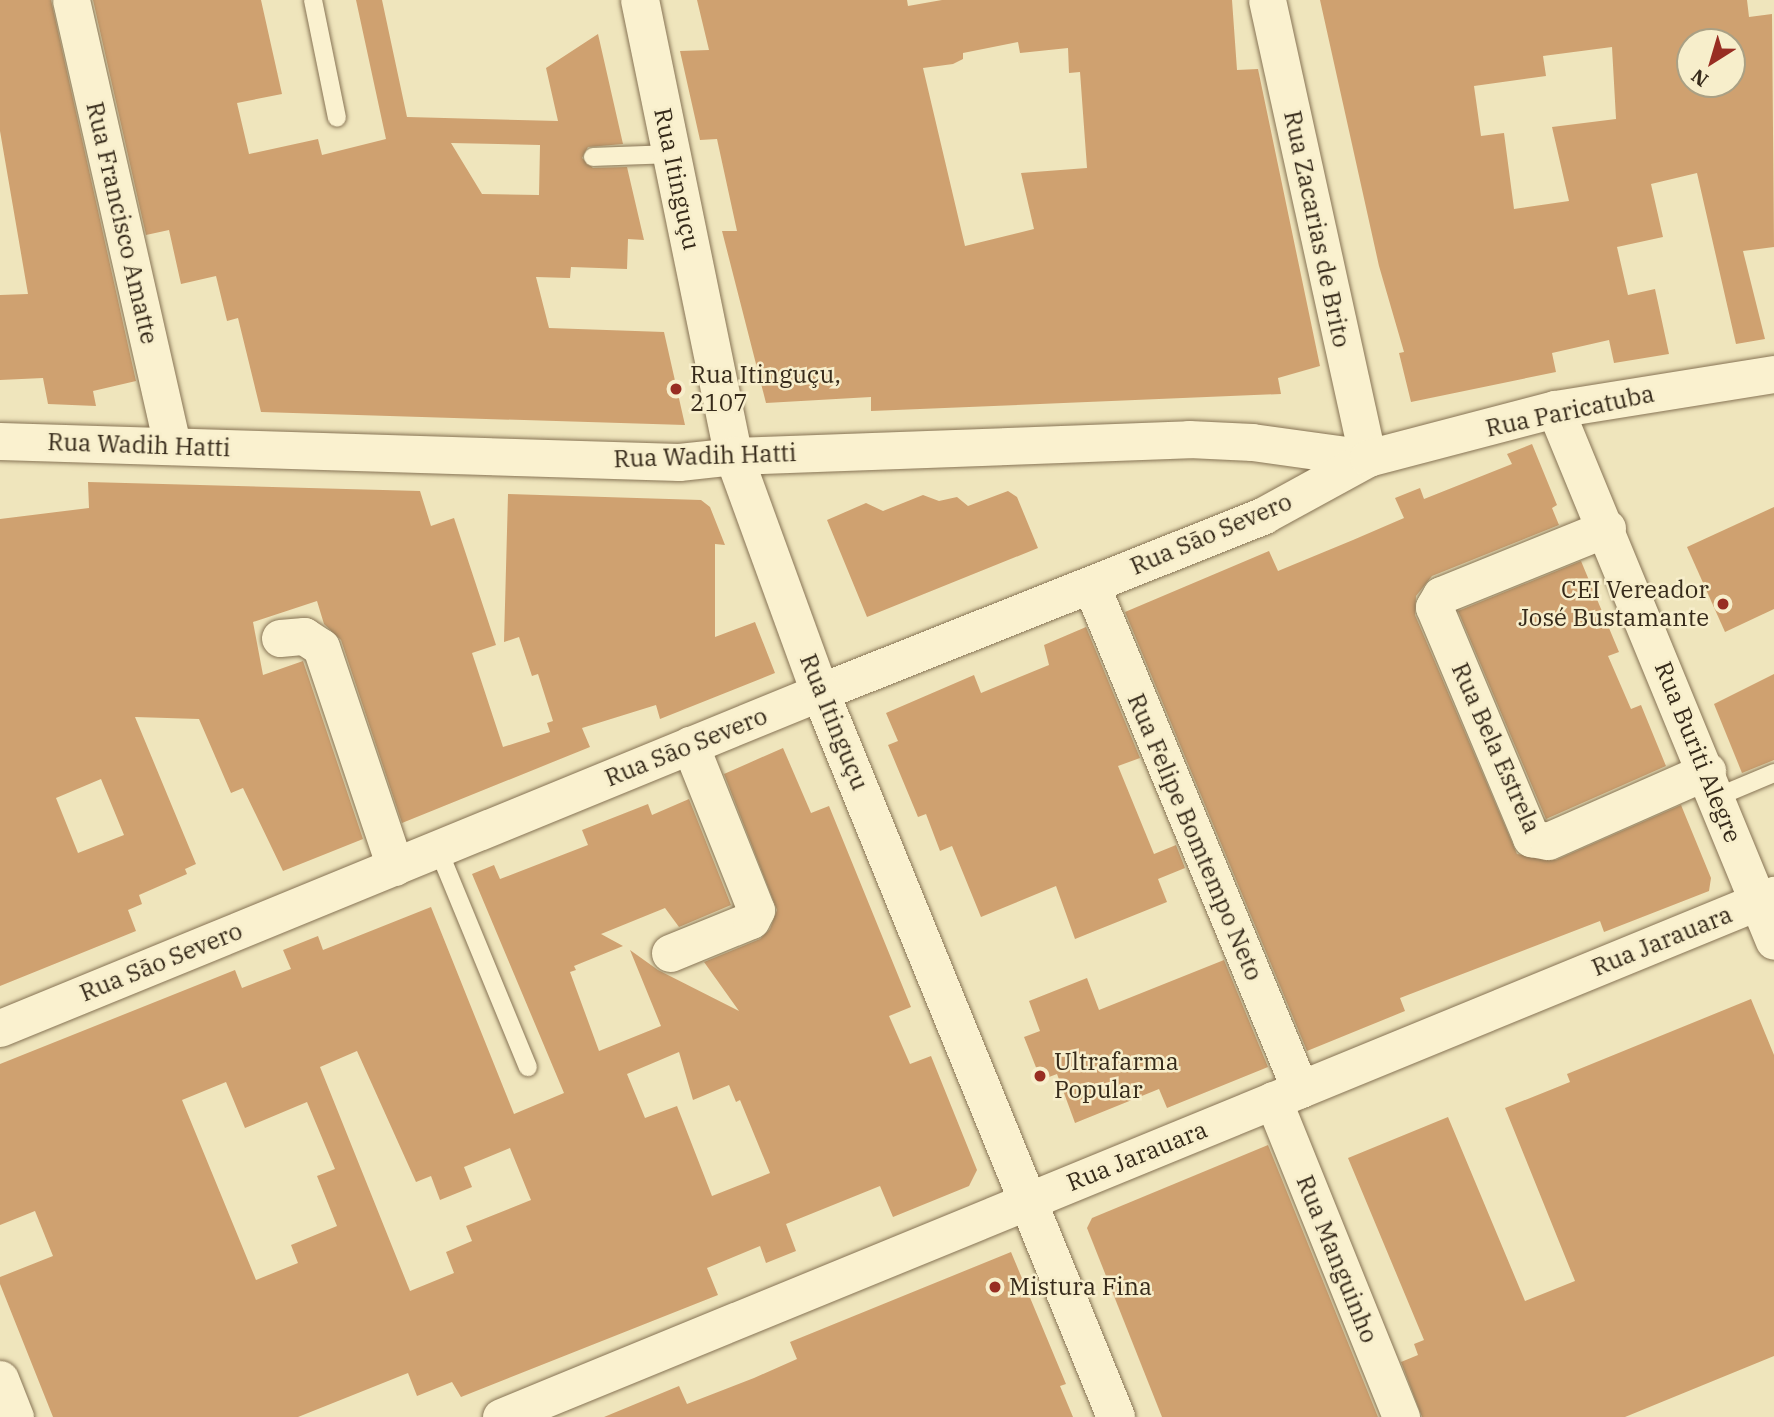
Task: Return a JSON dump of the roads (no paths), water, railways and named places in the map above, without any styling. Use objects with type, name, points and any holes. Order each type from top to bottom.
[{"type":"main road","name":"Rua Itinguçu","points":[[640,0],[734,456],[820,692],[1030,1200],[1116,1417]]},
{"type":"street","name":"Rua Francisco Amatte","points":[[71,0],[172,446]]},
{"type":"street","name":"Rua Zacarias de Brito","points":[[1267,0],[1367,458]]},
{"type":"street","name":"Rua Paricatuba","points":[[1367,458],[1555,408],[1774,374]]},
{"type":"street","name":"Rua Buriti Alegre","points":[[1555,408],[1712,784],[1766,898],[1774,941]]},
{"type":"street","name":"Rua Wadih Hatti","points":[[0,441],[679,462],[734,456],[1189,439],[1252,442],[1367,458]]},
{"type":"street","name":"Rua São Severo","points":[[0,1028],[820,692],[1264,515],[1367,458]]},
{"type":"street","name":"Rua Bela Estrela","points":[[1607,528],[1435,601],[1531,838],[1548,841],[1712,784]]},
{"type":"street","name":"Rua Felipe Bomtempo Neto","points":[[1090,585],[1287,1094]]},
{"type":"street","points":[[280,638],[304,636],[321,647],[395,867]]},
{"type":"street","points":[[670,953],[751,920],[756,910],[690,746]]},
{"type":"street","name":"Rua Jarauara","points":[[501,1417],[1766,898]]},
{"type":"street","name":"Rua Manguinho","points":[[1287,1094],[1402,1417]]},
{"type":"street","points":[[0,1379],[15,1417]]},
{"type":"lane","points":[[313,0],[337,118]]},
{"type":"lane","points":[[593,157],[671,154]]},
{"type":"lane","points":[[1712,784],[1774,772]]},
{"type":"lane","points":[[438,849],[528,1067]]},
{"type":"place","name":"Rua Itinguçu, 2107","points":[[676,389]]},
{"type":"place","name":"CEI Vereador José Bustamante","points":[[1723,604]]},
{"type":"place","name":"Ultrafarma Popular","points":[[1040,1076]]},
{"type":"place","name":"Mistura Fina","points":[[995,1287]]}]
